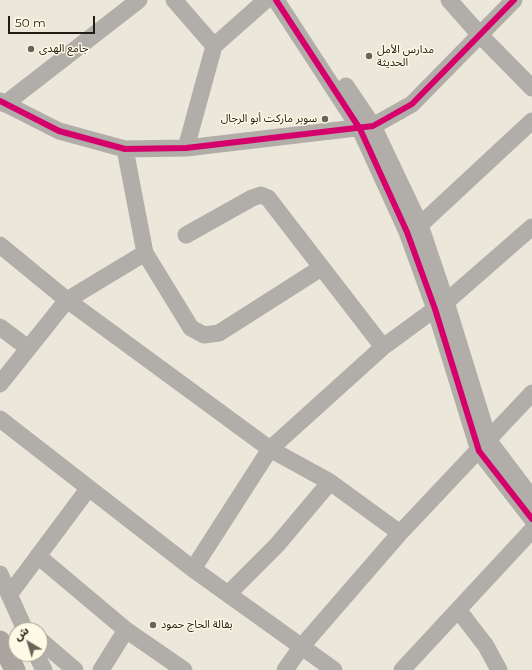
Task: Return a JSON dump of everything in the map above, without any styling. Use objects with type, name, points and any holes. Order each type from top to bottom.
[{"type":"main road","points":[[0,641],[15,670]]},
{"type":"street","points":[[139,0],[2,103],[59,131],[125,149],[186,148],[367,128],[412,104],[514,0]]},
{"type":"street","points":[[174,0],[214,46]]},
{"type":"street","points":[[186,148],[214,46],[266,0]]},
{"type":"street","points":[[276,0],[367,128]]},
{"type":"street","points":[[288,0],[367,128],[413,228],[440,305],[484,446],[532,519]]},
{"type":"street","points":[[449,0],[480,35],[532,88]]},
{"type":"street","points":[[413,228],[532,121]]},
{"type":"street","points":[[125,149],[145,253],[191,328],[204,335],[219,333],[321,268]]},
{"type":"street","points":[[186,235],[252,198],[261,195],[268,198],[383,347]]},
{"type":"street","points":[[193,569],[270,449],[383,347],[440,305],[532,227]]},
{"type":"street","points":[[0,245],[67,300],[270,449],[330,482],[400,533]]},
{"type":"street","points":[[0,384],[67,300],[145,253]]},
{"type":"street","points":[[0,326],[28,348]]},
{"type":"street","points":[[285,670],[302,646],[400,533],[484,446],[532,393]]},
{"type":"street","points":[[0,419],[88,489],[193,569],[334,670]]},
{"type":"street","points":[[484,446],[532,498]]},
{"type":"street","points":[[228,594],[277,545],[330,482]]},
{"type":"street","points":[[9,595],[88,489]]},
{"type":"street","points":[[402,670],[459,611],[532,530]]},
{"type":"street","points":[[38,556],[126,630],[184,670]]},
{"type":"street","points":[[0,574],[23,622]]},
{"type":"street","points":[[459,611],[486,646],[499,670]]},
{"type":"street","points":[[101,670],[126,630]]},
{"type":"street","points":[[48,647],[75,670]]},
{"type":"cycle path","points":[[276,0],[360,129],[407,232],[435,309],[479,451],[532,519]]},
{"type":"cycle path","points":[[0,101],[59,131],[125,149],[186,148],[373,126],[412,104],[514,0]]},
{"type":"place","name":"جامع الهدى","points":[[31,49]]},
{"type":"place","name":"مدارس الأمل الحديثة","points":[[369,56]]},
{"type":"place","name":"سوبر ماركت أبو الرجال","points":[[325,119]]},
{"type":"place","name":"بقالة الحاج حمود","points":[[153,625]]}]
